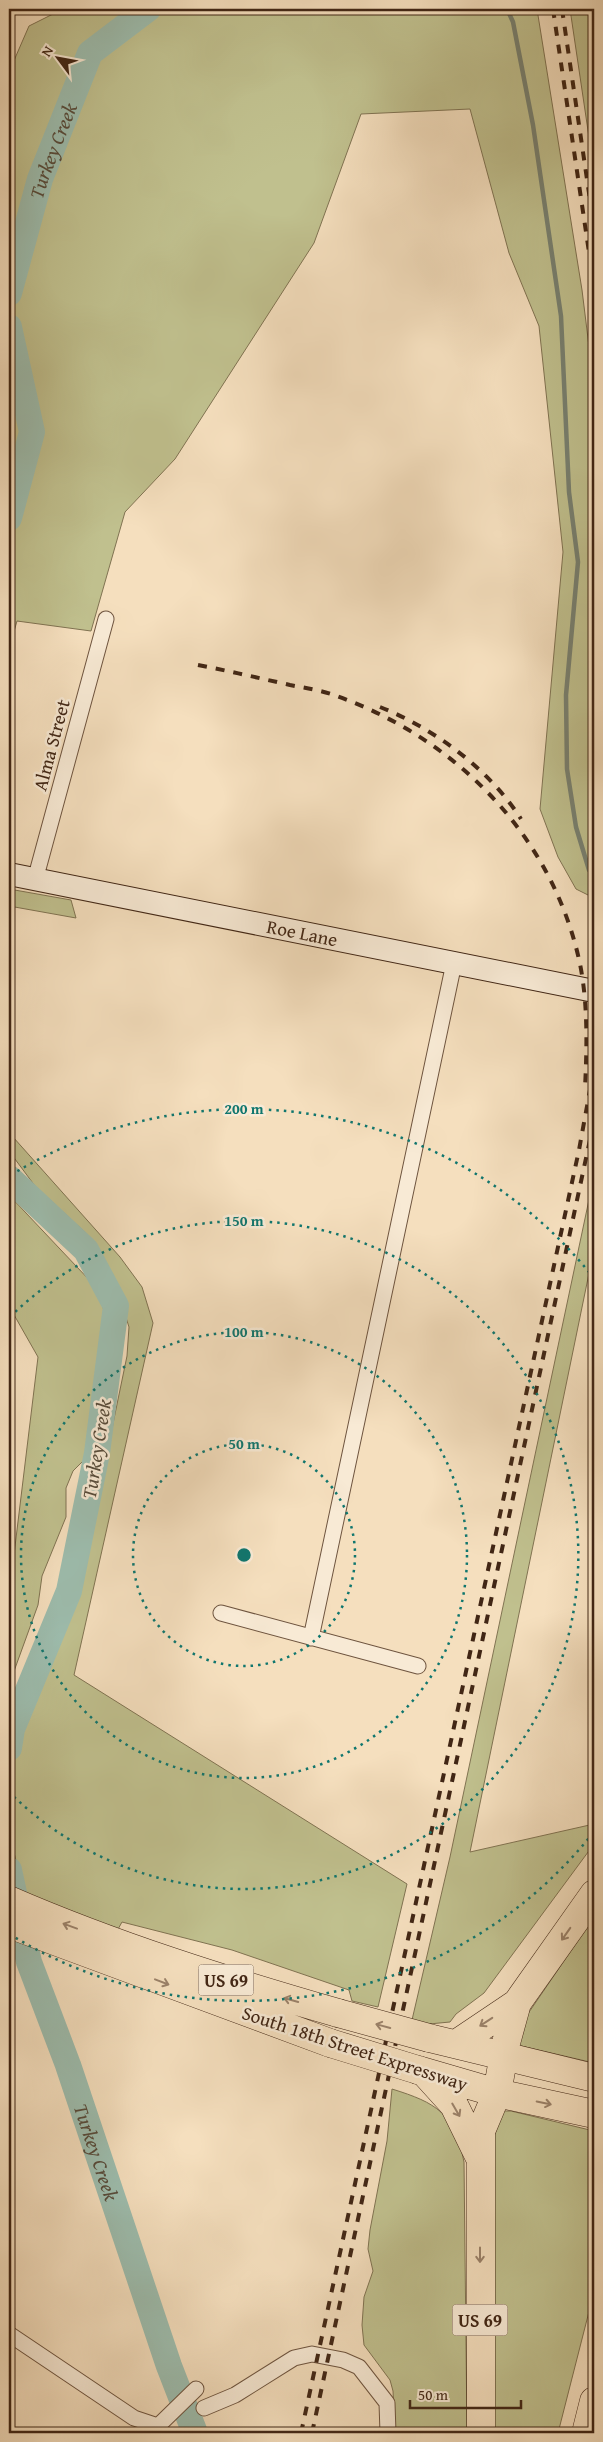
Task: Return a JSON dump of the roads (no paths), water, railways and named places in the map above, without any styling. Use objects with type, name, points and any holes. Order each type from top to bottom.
[{"type":"highway","points":[[479,2156],[481,2131],[497,2093],[503,2056],[517,2003],[594,1894]]},
{"type":"highway","name":"South 18th Street Expressway","points":[[9,1900],[116,1953],[330,2043],[497,2093],[594,2114]]},
{"type":"highway","name":"South 18th Street Expressway","points":[[9,1924],[246,1986],[429,2038],[594,2078]]},
{"type":"highway","points":[[456,2044],[517,2003]]},
{"type":"highway","name":"US 69","points":[[422,2072],[454,2106],[479,2156],[481,2433]]},
{"type":"highway","points":[[586,2433],[594,2402]]},
{"type":"street","name":"Alma Street","points":[[35,880],[106,620]]},
{"type":"street","name":"Roe Lane","points":[[9,874],[594,991]]},
{"type":"street","points":[[311,1638],[454,963]]},
{"type":"street","points":[[221,1613],[418,1666]]},
{"type":"street","points":[[9,2334],[134,2418],[158,2426],[196,2389]]},
{"type":"street","points":[[204,2408],[235,2396],[294,2358],[312,2354],[343,2360],[359,2367],[387,2403],[388,2433]]},
{"type":"waterway","name":"Turkey Creek","points":[[9,293],[40,179],[90,53],[148,9]]},
{"type":"waterway","points":[[507,9],[513,22],[533,125],[561,316],[569,492],[578,562],[566,695],[567,769],[576,827],[589,870],[594,873]]},
{"type":"waterway","name":"Turkey Creek","points":[[9,327],[32,432],[9,518]]},
{"type":"waterway","name":"Turkey Creek","points":[[9,1178],[86,1250],[116,1306],[97,1453],[69,1591],[12,1729],[9,1748]]},
{"type":"waterway","name":"Turkey Creek","points":[[9,1870],[29,1962],[68,2065],[169,2366],[195,2433]]},
{"type":"railway","points":[[553,9],[594,286]]},
{"type":"railway","points":[[562,9],[594,227]]},
{"type":"railway","points":[[198,665],[323,692],[378,714],[420,737],[458,765],[493,798],[522,834],[547,874],[567,917],[583,979],[586,1010],[585,1088]]},
{"type":"railway","points":[[380,707],[421,727],[459,752],[493,784],[521,819]]},
{"type":"railway","points":[[301,2433],[579,1150],[594,1068]]},
{"type":"railway","points":[[312,2433],[594,1121]]}]
